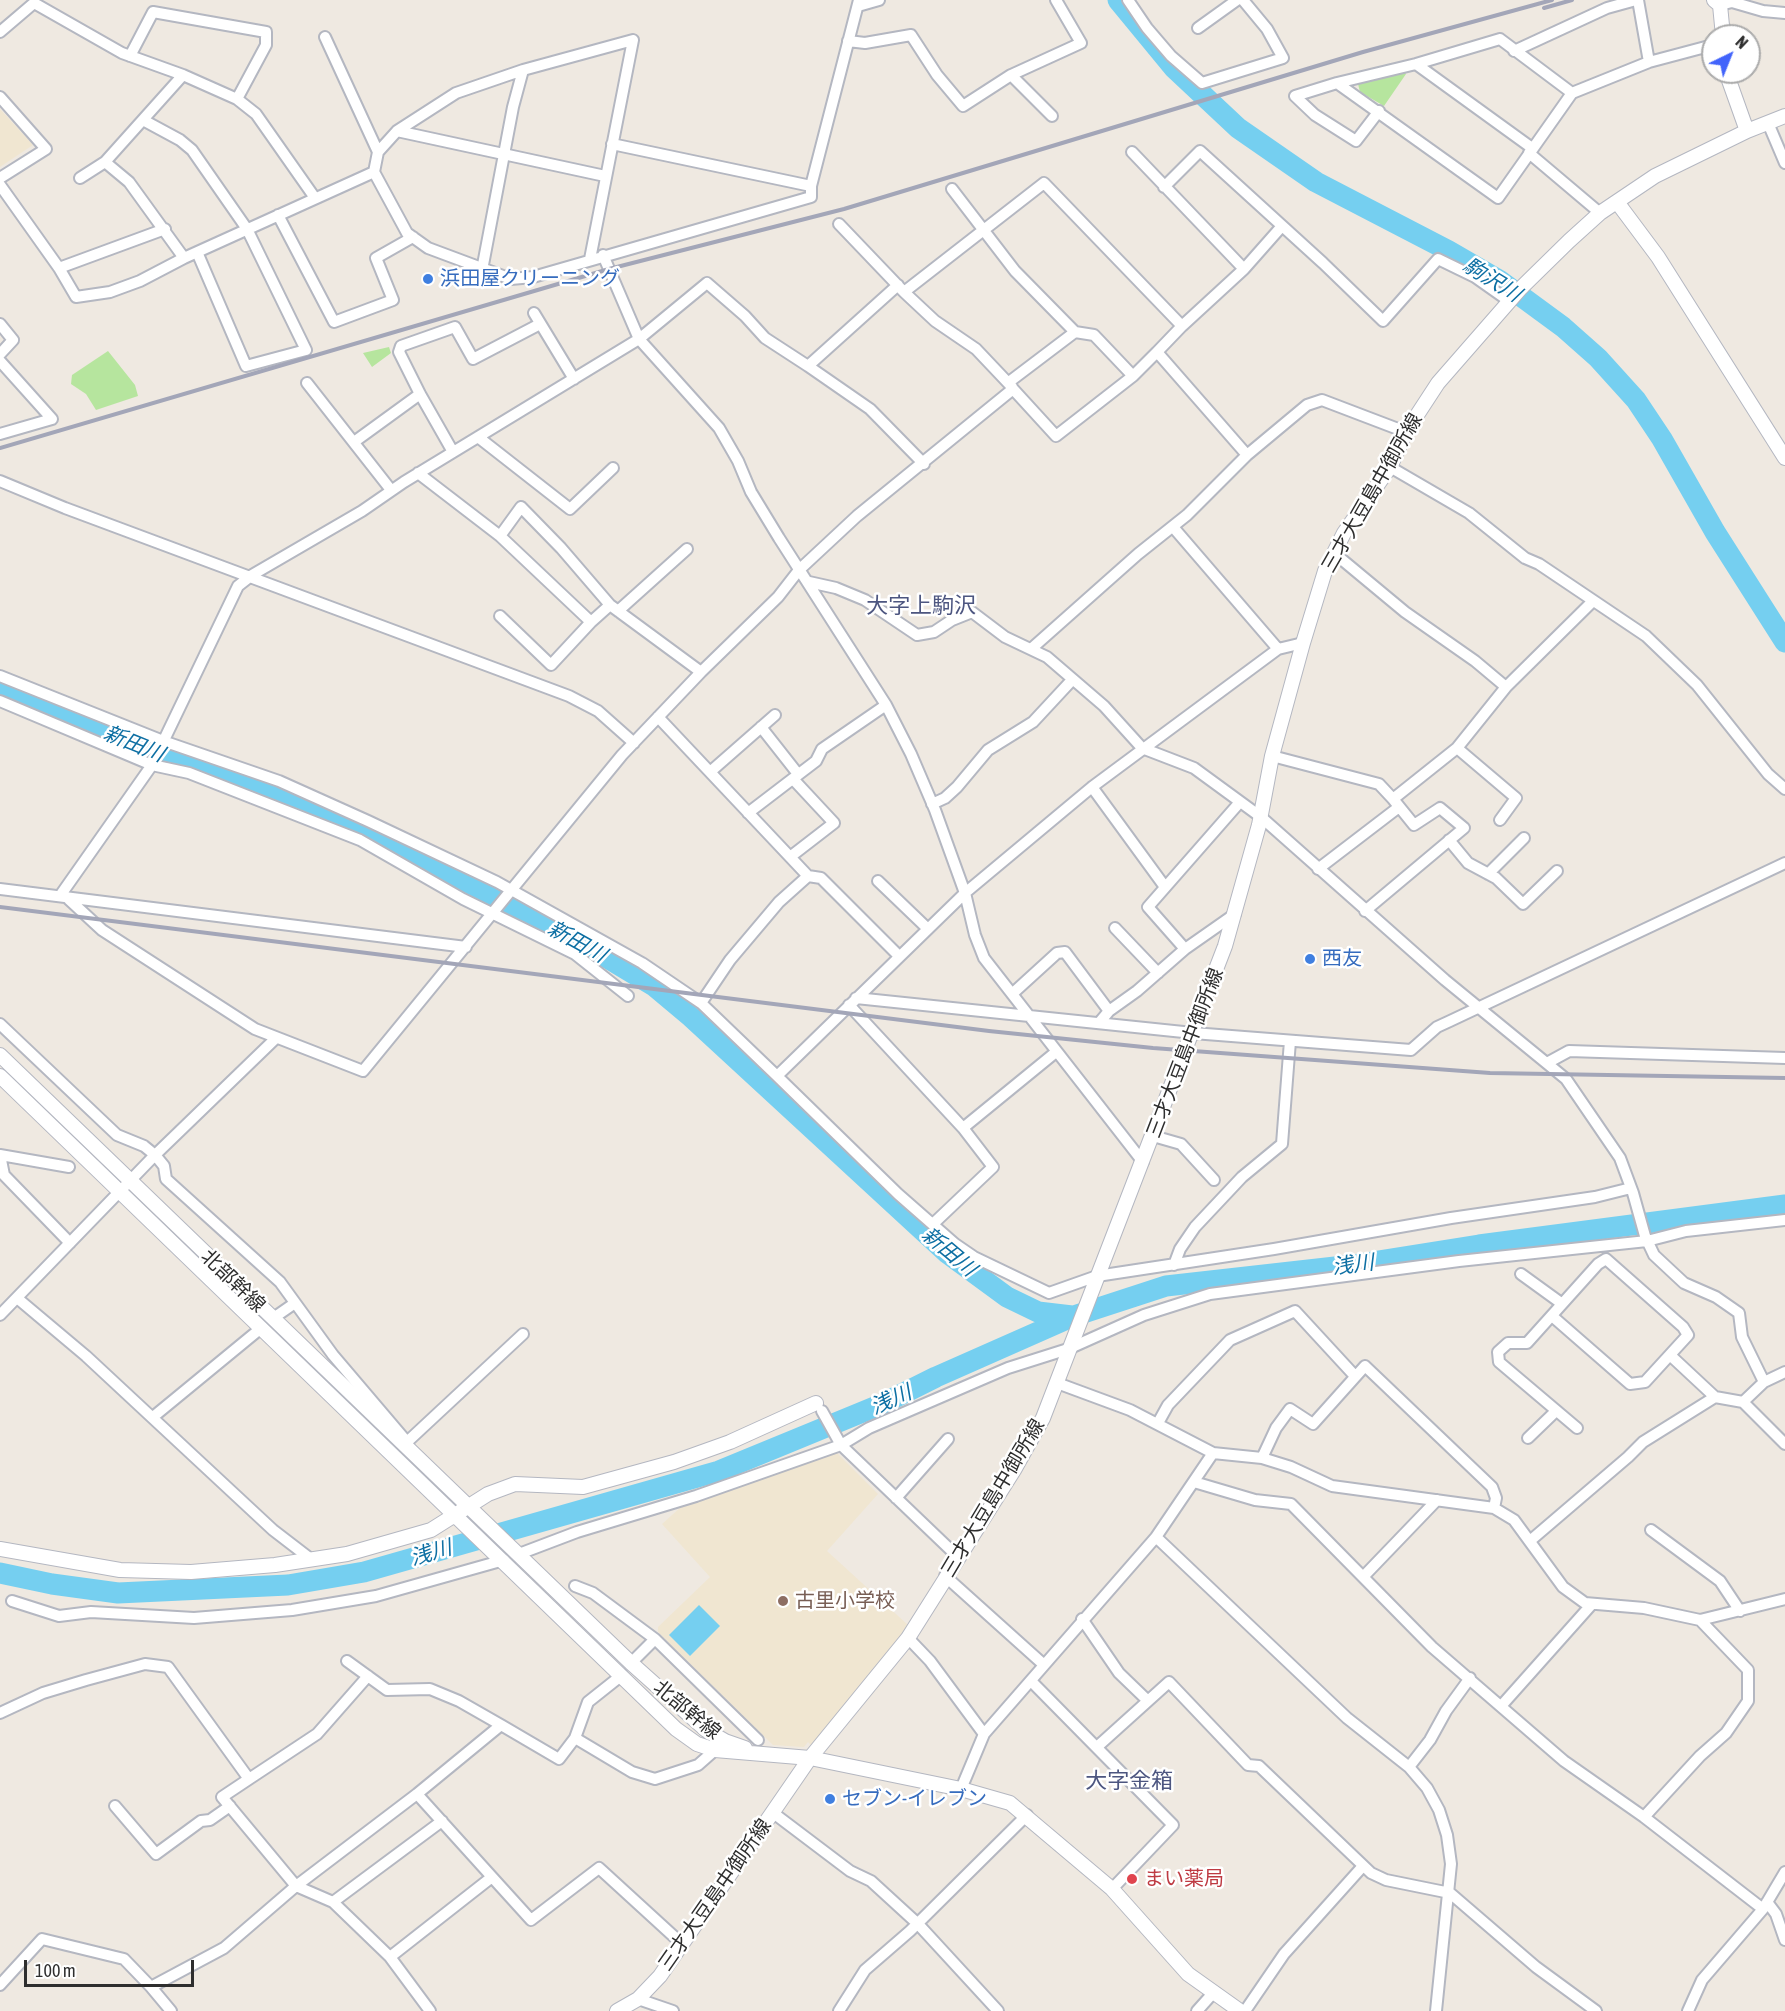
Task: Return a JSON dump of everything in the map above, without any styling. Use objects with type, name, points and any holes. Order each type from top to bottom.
[{"type":"street","points":[[590,259],[633,40],[523,70],[456,93],[397,131],[378,152],[374,172],[407,233],[428,248],[511,279],[533,277],[811,197],[811,186],[859,3],[879,0]]},
{"type":"street","points":[[848,41],[865,43],[911,35],[937,75],[963,106],[1011,75],[1081,43],[1056,0]]},
{"type":"street","points":[[1128,0],[1147,28],[1171,56],[1202,83],[1283,58],[1267,29],[1243,0]]},
{"type":"street","points":[[1198,28],[1238,0]]},
{"type":"street","points":[[1514,51],[1607,8],[1637,0],[1649,62]]},
{"type":"street","points":[[0,32],[32,2],[130,56],[183,75],[237,99],[256,114],[315,198]]},
{"type":"street","points":[[1721,24],[1717,2],[1732,2],[1763,11],[1785,13]]},
{"type":"street","points":[[130,56],[153,12],[266,32],[266,45],[237,99]]},
{"type":"street","points":[[325,38],[378,152]]},
{"type":"street","points":[[1379,111],[1356,141],[1315,115],[1295,96],[1500,39],[1572,93]]},
{"type":"street","points":[[1337,83],[1498,198],[1572,93],[1649,62],[1701,48]]},
{"type":"street","points":[[1416,64],[1530,150],[1600,213]]},
{"type":"street","points":[[482,270],[523,70]]},
{"type":"street","points":[[80,178],[105,162],[183,75]]},
{"type":"street","points":[[1011,75],[1052,116]]},
{"type":"street","points":[[1730,84],[1747,131]]},
{"type":"street","points":[[0,98],[46,149],[0,178]]},
{"type":"street","name":"三才大豆島中御所線","points":[[617,2011],[638,1999],[660,1976],[810,1758],[908,1638],[1014,1470],[1043,1418],[1096,1276],[1193,1033],[1236,913],[1261,817],[1272,756],[1318,591],[1344,533],[1390,468],[1406,432],[1438,383],[1514,296],[1600,213],[1655,176],[1747,131],[1785,116]]},
{"type":"street","points":[[143,120],[180,140],[192,150],[247,230],[306,350],[246,366],[197,252]]},
{"type":"street","points":[[1768,123],[1785,163]]},
{"type":"street","points":[[397,131],[504,156],[605,176]]},
{"type":"street","points":[[612,144],[811,186]]},
{"type":"street","points":[[1164,187],[1200,151],[1383,321],[1438,259],[1514,296]]},
{"type":"street","points":[[1132,152],[1244,268]]},
{"type":"street","points":[[105,162],[129,182],[184,258]]},
{"type":"street","points":[[0,185],[59,268],[76,297],[110,292],[140,281],[184,258],[374,172]]},
{"type":"street","points":[[808,366],[901,289],[986,230],[1044,183],[1182,326]]},
{"type":"street","points":[[951,189],[986,230],[1015,271],[1075,332],[1094,335],[1132,376]]},
{"type":"street","points":[[1617,202],[1658,256],[1785,458]]},
{"type":"street","points":[[278,215],[334,322],[393,300],[376,258],[413,237]]},
{"type":"street","points":[[839,224],[935,321],[976,350],[1056,436],[1132,376],[1244,268],[1282,226]]},
{"type":"street","points":[[59,268],[165,229]]},
{"type":"street","points":[[603,255],[639,339],[719,428],[738,461],[751,492],[886,705],[911,754],[932,804],[965,893],[975,935],[984,958],[1143,1162]]},
{"type":"street","points":[[924,464],[870,409],[765,338],[745,316],[707,283],[639,339],[418,473],[362,511],[252,575],[238,586],[153,762],[62,892],[102,930],[255,1029],[275,1039],[363,1071],[634,743],[701,672],[778,597],[799,570],[856,516],[919,465],[924,464],[1075,332]]},
{"type":"street","points":[[534,314],[574,379]]},
{"type":"street","points":[[0,324],[13,340],[0,354]]},
{"type":"street","points":[[453,452],[399,352],[401,346],[454,327],[473,359],[540,324]]},
{"type":"street","points":[[1157,352],[1247,455]]},
{"type":"street","points":[[0,361],[52,419],[0,434]]},
{"type":"street","points":[[307,383],[391,490]]},
{"type":"street","points":[[354,442],[420,394]]},
{"type":"street","points":[[1031,649],[1138,554],[1173,527],[1247,455],[1307,405],[1322,400],[1406,432]]},
{"type":"street","points":[[478,437],[570,509],[613,468]]},
{"type":"street","points":[[1390,468],[1469,513],[1525,558],[1539,564],[1592,602],[1646,636],[1688,677],[1768,774],[1785,789]]},
{"type":"street","points":[[418,473],[500,536],[591,622]]},
{"type":"street","points":[[0,481],[65,508],[252,575],[570,696],[598,711],[634,743]]},
{"type":"street","points":[[500,536],[521,507],[614,608],[701,672]]},
{"type":"street","points":[[1173,527],[1278,649]]},
{"type":"street","points":[[500,616],[551,665],[591,622],[614,608],[687,549]]},
{"type":"street","points":[[1334,552],[1405,612],[1475,661],[1506,687]]},
{"type":"street","points":[[809,582],[836,588],[865,600],[916,635],[934,632],[952,620],[972,612],[1005,637],[1047,657],[1104,706],[1142,748],[1194,768],[1261,817],[1365,911],[1566,1079],[1613,1148],[1632,1190],[1646,1239],[1654,1255],[1684,1283],[1716,1297],[1738,1313],[1742,1337],[1764,1382]]},
{"type":"street","points":[[1318,869],[1457,748],[1506,687],[1592,602]]},
{"type":"street","points":[[777,1076],[965,893],[1092,787],[1278,649],[1303,643]]},
{"type":"street","points":[[0,676],[161,744],[279,781],[509,893],[642,963],[701,1003],[898,1194],[934,1223],[955,1244],[974,1257],[1049,1293],[1096,1276],[1632,1190]]},
{"type":"street","points":[[932,804],[945,798],[957,787],[988,750],[1033,722],[1072,680]]},
{"type":"street","points":[[0,700],[153,762],[297,813],[360,840],[463,899],[495,910],[575,954],[628,996]]},
{"type":"street","points":[[748,813],[816,761],[822,749],[886,705]]},
{"type":"street","points":[[710,772],[775,715]]},
{"type":"street","points":[[658,717],[808,876],[821,878],[899,956]]},
{"type":"street","points":[[761,727],[834,823],[790,857]]},
{"type":"street","points":[[1457,748],[1516,798],[1500,820]]},
{"type":"street","points":[[1272,756],[1379,784],[1414,825],[1440,808],[1464,828],[1365,911]]},
{"type":"street","points":[[1092,787],[1165,887]]},
{"type":"street","points":[[1185,949],[1148,907],[1240,802]]},
{"type":"street","points":[[1488,874],[1524,838]]},
{"type":"street","points":[[1449,840],[1468,863],[1488,874],[1523,904],[1557,871]]},
{"type":"street","points":[[853,1002],[1411,1050],[1437,1027],[1785,863]]},
{"type":"street","points":[[701,1003],[730,960],[772,911],[808,876]]},
{"type":"street","points":[[878,881],[928,928]]},
{"type":"street","points":[[0,889],[466,947]]},
{"type":"street","points":[[1099,1023],[1109,1011],[1185,949],[1236,913]]},
{"type":"street","points":[[1115,928],[1158,973]]},
{"type":"street","points":[[1012,994],[1057,953],[1065,952],[1109,1011]]},
{"type":"street","points":[[853,1002],[963,1128],[993,1167],[934,1223]]},
{"type":"street","points":[[0,1024],[117,1135],[144,1146],[155,1155],[164,1166],[166,1179],[280,1282],[333,1355],[407,1442],[523,1334]]},
{"type":"street","points":[[0,1315],[155,1155],[275,1039]]},
{"type":"street","points":[[1174,1264],[1180,1249],[1195,1227],[1242,1177],[1282,1144],[1290,1041]]},
{"type":"street","points":[[1547,1063],[1569,1051],[1785,1058]]},
{"type":"street","points":[[963,1128],[1056,1052]]},
{"type":"street","name":"北部幹線","points":[[0,1055],[631,1663],[714,1736],[743,1748],[771,1754]]},
{"type":"street","name":"北部幹線","points":[[0,1076],[118,1193],[676,1729],[697,1744],[715,1750],[771,1754]]},
{"type":"street","points":[[1153,1136],[1181,1144],[1214,1180]]},
{"type":"street","points":[[69,1167],[0,1155],[4,1175],[70,1243]]},
{"type":"street","points":[[517,1552],[696,1496],[839,1441],[1070,1343],[1144,1315],[1210,1294],[1785,1220]]},
{"type":"street","points":[[1552,1316],[1630,1384],[1645,1382],[1688,1335],[1606,1259],[1598,1264],[1527,1343],[1508,1343],[1498,1352],[1499,1362],[1577,1428]]},
{"type":"street","points":[[1521,1274],[1561,1303]]},
{"type":"street","points":[[17,1298],[153,1417],[273,1530],[312,1560]]},
{"type":"street","points":[[272,1319],[295,1303]]},
{"type":"street","points":[[1158,1424],[1168,1405],[1230,1340],[1295,1311],[1354,1375]]},
{"type":"street","points":[[153,1417],[260,1329]]},
{"type":"street","points":[[1671,1356],[1715,1396],[1743,1402],[1785,1444]]},
{"type":"street","points":[[1262,1458],[1276,1428],[1290,1408],[1313,1424],[1354,1375],[1365,1366],[1483,1478],[1494,1492],[1494,1508]]},
{"type":"street","points":[[1743,1402],[1764,1382],[1785,1372]]},
{"type":"street","points":[[1057,1383],[1158,1424],[1213,1453],[1262,1458],[1291,1467],[1332,1486],[1494,1508],[1514,1520],[1531,1540],[1563,1587],[1585,1603],[1644,1608],[1700,1620],[1785,1599]]},
{"type":"street","points":[[1531,1540],[1643,1442],[1715,1396]]},
{"type":"street","points":[[0,1549],[120,1570],[191,1572],[312,1560],[347,1554],[431,1530],[488,1494],[515,1484],[583,1487],[674,1462],[819,1407],[839,1441],[958,1557]]},
{"type":"street","points":[[1528,1438],[1556,1411]]},
{"type":"street","points":[[896,1498],[938,1459],[948,1439]]},
{"type":"street","points":[[961,1789],[984,1734],[1082,1619],[1156,1537],[1213,1453]]},
{"type":"street","points":[[1194,1482],[1255,1500],[1291,1504],[1432,1647],[1470,1677],[1564,1761],[1776,1914],[1785,1940]]},
{"type":"street","points":[[1363,1577],[1437,1500]]},
{"type":"street","points":[[1651,1530],[1720,1581],[1740,1611]]},
{"type":"street","points":[[1156,1537],[1347,1718],[1409,1767],[1427,1788],[1439,1810],[1447,1835],[1450,1864],[1450,1893],[1436,2011]]},
{"type":"street","points":[[12,1601],[59,1616],[91,1612],[194,1618],[292,1610],[376,1596],[498,1556]]},
{"type":"street","points":[[945,1576],[1043,1664]]},
{"type":"street","points":[[575,1586],[593,1593],[655,1639],[758,1740]]},
{"type":"street","points":[[1502,1705],[1592,1604]]},
{"type":"street","points":[[1082,1619],[1119,1673],[1147,1700]]},
{"type":"street","points":[[1644,1817],[1700,1756],[1726,1733],[1748,1701],[1748,1670],[1700,1620]]},
{"type":"street","points":[[908,1638],[930,1661],[984,1734]]},
{"type":"street","points":[[631,1663],[655,1639]]},
{"type":"street","points":[[347,1661],[387,1690],[430,1689],[459,1701],[559,1759],[575,1738],[588,1702],[622,1675]]},
{"type":"street","points":[[0,1713],[43,1693],[86,1680],[146,1664],[168,1667],[249,1779]]},
{"type":"street","points":[[368,1676],[317,1734],[222,1797],[296,1886],[333,1902],[390,1957],[430,2011]]},
{"type":"street","points":[[1409,1767],[1431,1740],[1446,1711],[1470,1677]]},
{"type":"street","points":[[1031,1681],[1173,1824],[1112,1889]]},
{"type":"street","points":[[1098,1746],[1169,1682],[1248,1765],[1259,1766],[1371,1873],[1386,1880],[1450,1893],[1536,1967],[1596,2011]]},
{"type":"street","points":[[151,1987],[224,1948],[296,1886],[417,1794],[501,1725]]},
{"type":"street","points":[[575,1738],[632,1772],[655,1779],[698,1765],[715,1750]]},
{"type":"street","points":[[771,1754],[810,1758],[961,1789],[1010,1803],[1112,1889],[1188,1974],[1240,2011]]},
{"type":"street","points":[[417,1794],[531,1920],[599,1868],[681,1943]]},
{"type":"street","points":[[115,1806],[156,1854],[201,1821],[210,1820],[230,1806]]},
{"type":"street","points":[[772,1812],[850,1871],[871,1881],[918,1924],[998,2011]]},
{"type":"street","points":[[839,2011],[865,1971],[918,1924],[1027,1815]]},
{"type":"street","points":[[333,1902],[442,1821]]},
{"type":"street","points":[[1245,2011],[1284,1954],[1363,1866]]},
{"type":"street","points":[[1688,2011],[1702,1980],[1765,1906],[1785,1872]]},
{"type":"street","points":[[390,1957],[492,1877]]},
{"type":"street","points":[[0,1985],[42,1939],[124,1959],[171,2011]]},
{"type":"street","points":[[1197,2011],[1214,1992]]},
{"type":"street","points":[[638,1999],[673,2011]]},
{"type":"shaded area","points":[[0,109],[33,145],[0,167]]},
{"type":"shaded area","name":"古里小学校","points":[[836,1452],[878,1494],[827,1551],[908,1625],[884,1660],[811,1745],[808,1742],[804,1747],[773,1745],[658,1632],[658,1627],[710,1577],[662,1524],[682,1506]]},
{"type":"green space","points":[[1403,70],[1406,74],[1384,106],[1360,92],[1358,84]]},
{"type":"green space","points":[[389,347],[391,353],[372,367],[363,353]]},
{"type":"green space","points":[[108,351],[135,385],[138,396],[96,410],[86,394],[71,384],[72,375]]},
{"type":"water","points":[[699,1605],[720,1626],[690,1656],[669,1635]]},
{"type":"waterway","name":"駒沢川","points":[[1118,0],[1174,68],[1238,128],[1316,182],[1449,251],[1499,280],[1563,327],[1598,358],[1636,400],[1662,439],[1715,532],[1785,642]]},
{"type":"waterway","name":"新田川","points":[[0,690],[168,759],[259,787],[320,813],[494,897],[609,959],[654,986],[691,1017],[947,1253],[1007,1297],[1038,1312],[1072,1316]]},
{"type":"waterway","name":"浅川","points":[[0,1573],[52,1584],[118,1593],[288,1585],[364,1572],[719,1471],[882,1404],[936,1377],[1074,1316],[1166,1286],[1353,1265],[1479,1245],[1785,1205]]},
{"type":"railway","points":[[0,448],[609,269],[844,209],[1363,52],[1552,0]]},
{"type":"railway","points":[[1544,8],[1572,0]]},
{"type":"railway","points":[[0,907],[989,1031],[1153,1048],[1490,1073],[1785,1078]]},
{"type":"place","name":"浜田屋クリーニング","points":[[428,279]]},
{"type":"place","name":"西友","points":[[1310,959]]},
{"type":"place","name":"古里小学校","points":[[783,1601]]},
{"type":"place","name":"セブン-イレブン","points":[[830,1799]]},
{"type":"place","name":"まい薬局","points":[[1132,1879]]},
{"type":"district","name":"大字上駒沢","points":[[921,606]]},
{"type":"district","name":"大字金箱","points":[[1129,1781]]}]
